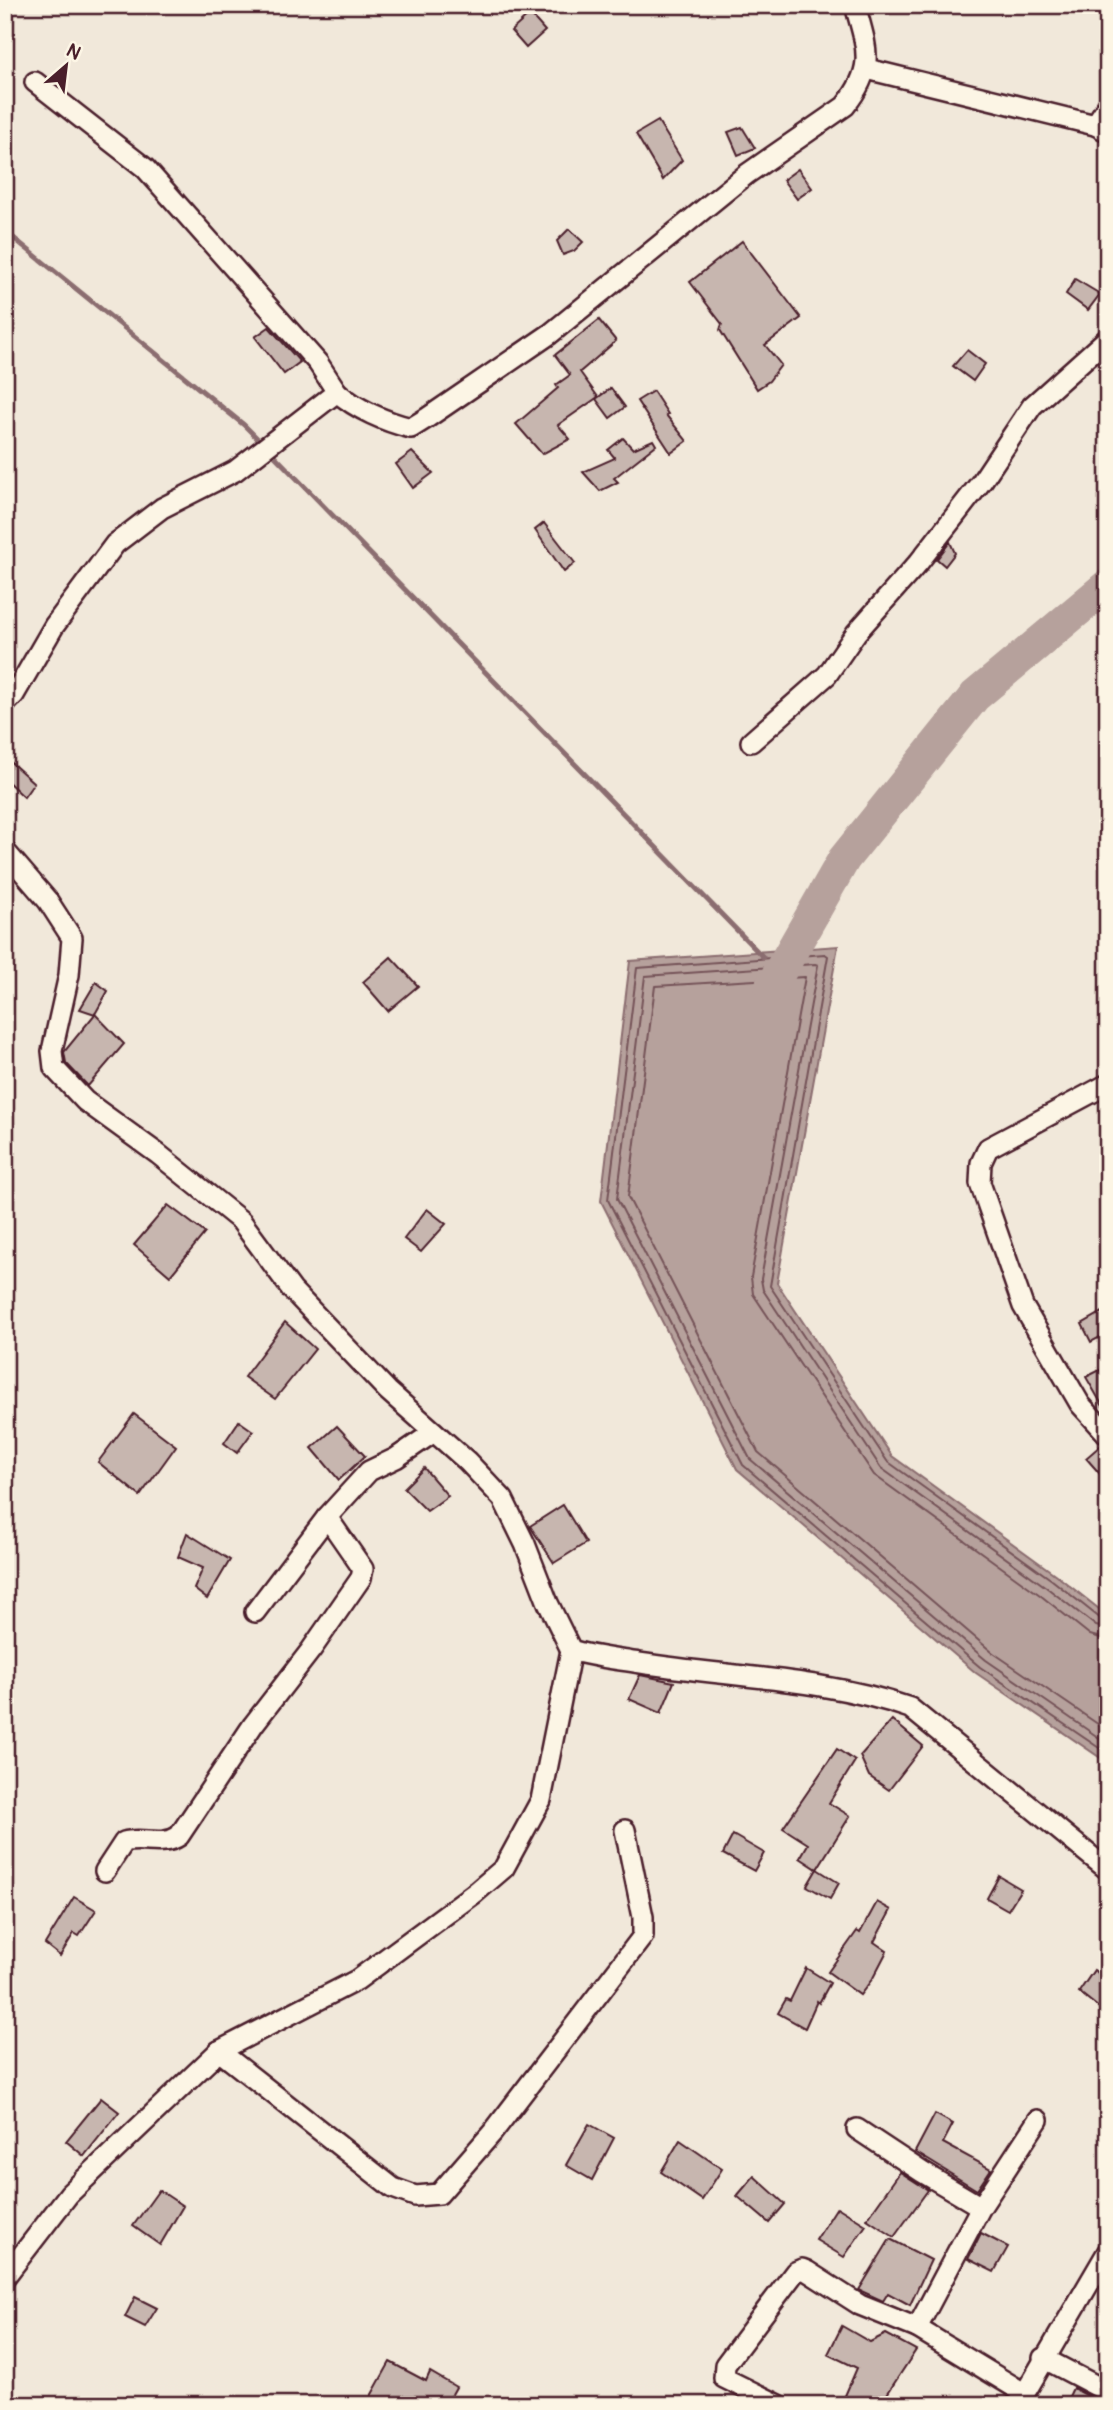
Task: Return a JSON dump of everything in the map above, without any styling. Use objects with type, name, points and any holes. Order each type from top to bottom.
[{"type":"street","points":[[35,82],[145,167],[318,363],[337,392],[347,401],[411,428],[550,334],[747,174],[845,106],[855,94],[867,69],[867,46],[855,5]]},
{"type":"street","points":[[867,69],[1101,129],[1108,105]]},
{"type":"street","points":[[751,742],[827,675],[856,633],[919,562],[982,481],[1032,406],[1108,338]]},
{"type":"street","points":[[5,704],[14,695],[54,626],[115,544],[162,508],[235,471],[337,392]]},
{"type":"street","points":[[5,851],[48,901],[72,938],[69,975],[52,1051],[54,1068],[85,1101],[158,1154],[241,1221],[292,1290],[388,1391],[467,1461],[503,1499],[571,1650],[541,1800],[504,1868],[476,1892],[357,1980],[219,2051],[69,2194],[5,2277]]},
{"type":"street","points":[[1108,1084],[988,1149],[981,1163],[980,1183],[1023,1306],[1080,1404],[1108,1435]]},
{"type":"street","points":[[255,1612],[327,1517],[369,1471],[396,1458],[434,1432]]},
{"type":"street","points":[[105,1871],[124,1842],[173,1841],[179,1836],[253,1725],[311,1650],[361,1578],[363,1569],[327,1517]]},
{"type":"street","points":[[571,1650],[658,1666],[837,1689],[876,1696],[910,1708],[1108,1870]]},
{"type":"street","points":[[219,2051],[393,2188],[415,2196],[439,2194],[493,2132],[643,1936],[643,1917],[625,1830]]},
{"type":"street","points":[[917,2328],[981,2207],[1038,2120]]},
{"type":"street","points":[[857,2129],[981,2207]]},
{"type":"street","points":[[779,2405],[724,2378],[723,2371],[795,2272],[802,2269],[807,2271],[860,2305],[917,2328],[1021,2399],[1108,2251]]},
{"type":"street","points":[[1043,2358],[1108,2392]]},
{"type":"water","points":[[838,946],[777,1283],[892,1456],[1108,1616],[1108,1763],[976,1673],[737,1469],[601,1201],[630,961]]},
{"type":"building","points":[[530,14],[545,31],[526,48],[511,31]]},
{"type":"building","points":[[658,121],[682,160],[663,180],[636,134]]},
{"type":"building","points":[[742,127],[755,148],[738,155],[728,132]]},
{"type":"building","points":[[798,169],[812,188],[797,199],[783,180]]},
{"type":"building","points":[[569,229],[583,242],[574,251],[563,255],[557,241]]},
{"type":"building","points":[[742,241],[801,318],[765,345],[781,365],[769,381],[757,389],[720,330],[722,324],[690,282]]},
{"type":"building","points":[[1075,279],[1100,294],[1088,310],[1066,294]]},
{"type":"building","points":[[599,320],[616,341],[580,372],[598,397],[558,425],[570,439],[542,454],[516,424],[570,375],[555,355]]},
{"type":"building","points":[[269,327],[300,362],[284,374],[255,337]]},
{"type":"building","points":[[967,350],[985,364],[973,381],[953,366]]},
{"type":"building","points":[[611,388],[625,407],[610,418],[596,399]]},
{"type":"building","points":[[653,391],[668,414],[666,415],[687,441],[671,453],[637,401]]},
{"type":"building","points":[[623,438],[633,449],[653,440],[656,445],[614,478],[618,482],[600,491],[583,472],[615,458],[608,450]]},
{"type":"building","points":[[412,452],[433,473],[413,488],[396,464]]},
{"type":"building","points":[[544,523],[575,563],[564,572],[535,530]]},
{"type":"building","points":[[950,542],[955,553],[945,566],[937,559]]},
{"type":"building","points":[[5,757],[34,783],[24,797],[5,779]]},
{"type":"building","points":[[391,957],[418,986],[388,1011],[363,982]]},
{"type":"building","points":[[96,982],[108,991],[95,1014],[80,1009]]},
{"type":"building","points":[[95,1014],[124,1044],[88,1086],[66,1063],[64,1052]]},
{"type":"building","points":[[168,1205],[205,1233],[170,1276],[134,1245]]},
{"type":"building","points":[[427,1209],[446,1224],[421,1252],[404,1239]]},
{"type":"building","points":[[1108,1309],[1108,1333],[1091,1342],[1082,1324]]},
{"type":"building","points":[[285,1322],[315,1349],[275,1399],[244,1377]]},
{"type":"building","points":[[1108,1366],[1108,1415],[1086,1377]]},
{"type":"building","points":[[134,1414],[176,1446],[140,1496],[98,1462]]},
{"type":"building","points":[[239,1421],[253,1431],[237,1453],[224,1443]]},
{"type":"building","points":[[337,1426],[365,1456],[339,1480],[312,1448]]},
{"type":"building","points":[[1101,1445],[1108,1447],[1108,1483],[1086,1458]]},
{"type":"building","points":[[424,1468],[448,1496],[427,1511],[404,1488]]},
{"type":"building","points":[[563,1505],[586,1543],[554,1563],[530,1526]]},
{"type":"building","points":[[187,1533],[230,1560],[207,1599],[194,1589],[203,1568],[178,1557]]},
{"type":"building","points":[[640,1675],[674,1682],[661,1713],[629,1699]]},
{"type":"building","points":[[892,1720],[923,1746],[889,1790],[869,1776],[860,1756]]},
{"type":"building","points":[[837,1749],[855,1761],[829,1803],[850,1816],[817,1869],[800,1858],[808,1844],[783,1828]]},
{"type":"building","points":[[733,1835],[764,1853],[754,1871],[723,1854]]},
{"type":"building","points":[[817,1869],[839,1883],[830,1899],[807,1886]]},
{"type":"building","points":[[999,1876],[1021,1889],[1008,1910],[987,1898]]},
{"type":"building","points":[[74,1897],[96,1910],[79,1936],[74,1933],[60,1956],[45,1944]]},
{"type":"building","points":[[877,1902],[891,1910],[874,1942],[887,1951],[873,1978],[860,1995],[828,1972],[857,1931],[860,1933]]},
{"type":"building","points":[[806,1968],[830,1983],[819,2003],[817,2001],[805,2028],[778,2013],[786,1999],[790,2001]]},
{"type":"building","points":[[1094,1970],[1108,1980],[1108,2015],[1079,1992]]},
{"type":"building","points":[[101,2098],[119,2112],[84,2156],[66,2141]]},
{"type":"building","points":[[935,2114],[953,2124],[943,2143],[991,2169],[977,2190],[915,2152]]},
{"type":"building","points":[[589,2124],[614,2138],[592,2180],[566,2165]]},
{"type":"building","points":[[680,2140],[722,2169],[702,2200],[661,2172]]},
{"type":"building","points":[[900,2172],[928,2190],[894,2237],[867,2219]]},
{"type":"building","points":[[754,2176],[785,2204],[769,2223],[737,2196]]},
{"type":"building","points":[[159,2190],[183,2206],[160,2245],[133,2226]]},
{"type":"building","points":[[837,2207],[866,2225],[844,2257],[816,2240]]},
{"type":"building","points":[[981,2233],[1008,2247],[994,2272],[968,2259]]},
{"type":"building","points":[[890,2239],[931,2260],[910,2305],[888,2293],[883,2301],[859,2290]]},
{"type":"building","points":[[135,2297],[157,2308],[145,2327],[125,2317]]},
{"type":"building","points":[[842,2326],[870,2342],[886,2334],[916,2350],[880,2405],[841,2405],[857,2368],[828,2354]]},
{"type":"building","points":[[390,2362],[426,2381],[430,2372],[456,2387],[446,2405],[366,2405]]},
{"type":"building","points":[[1073,2388],[1105,2405],[1065,2405]]},
{"type":"waterway","points":[[5,231],[244,425],[262,443]]},
{"type":"waterway","points":[[269,450],[763,957]]},
{"type":"waterway","points":[[771,987],[844,859],[975,696],[1108,585]]}]
